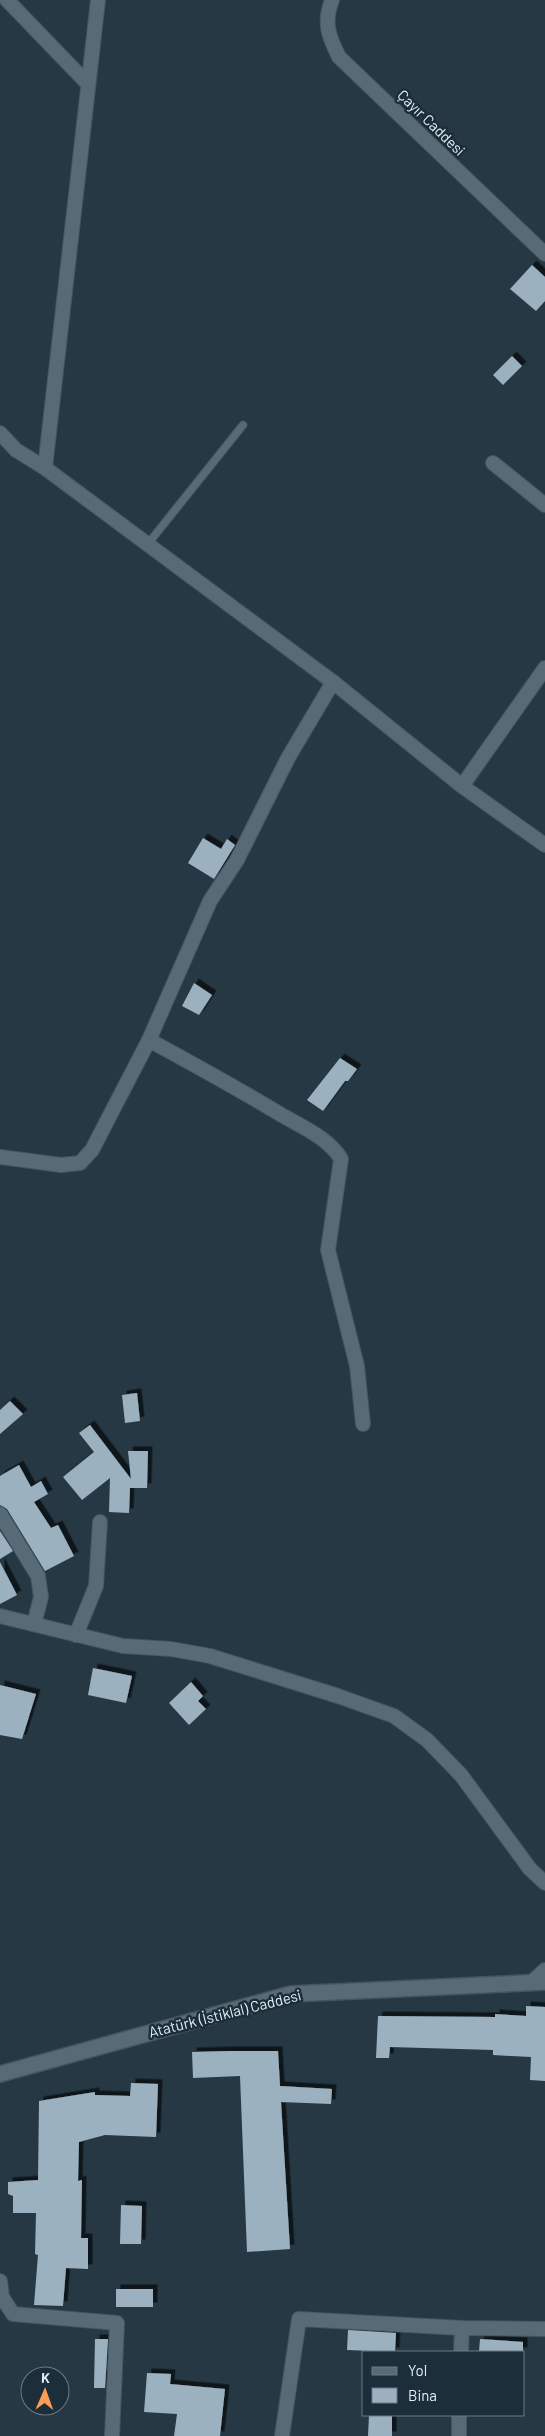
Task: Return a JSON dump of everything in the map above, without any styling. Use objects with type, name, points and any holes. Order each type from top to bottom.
[{"type":"street","points":[[6,0],[87,83]]},
{"type":"street","points":[[45,468],[87,83],[98,0]]},
{"type":"street","name":"Çayır Caddesi","points":[[332,0],[329,8],[328,35],[339,58],[545,254]]},
{"type":"street","points":[[0,433],[16,450],[45,468],[333,682],[462,786],[545,845]]},
{"type":"street","points":[[493,463],[545,505]]},
{"type":"street","points":[[462,786],[545,668]]},
{"type":"street","points":[[0,1157],[61,1165],[80,1163],[92,1150],[149,1040],[210,901],[237,860],[288,758],[333,682]]},
{"type":"street","points":[[149,1040],[224,1081],[336,1149],[341,1159],[328,1250],[357,1366],[362,1424]]},
{"type":"street","points":[[0,1514],[38,1576],[41,1597],[34,1624]]},
{"type":"street","points":[[76,1635],[96,1586],[100,1522]]},
{"type":"street","points":[[0,1616],[123,1646],[171,1649],[210,1656],[338,1696],[394,1716],[427,1740],[462,1775],[530,1869],[545,1883]]},
{"type":"street","points":[[539,1982],[545,1970]]},
{"type":"street","name":"Atatürk (İstiklal) Caddesi","points":[[0,2074],[291,1994],[539,1982]]},
{"type":"street","points":[[0,2281],[2,2297],[13,2314],[117,2324],[112,2436]]},
{"type":"street","points":[[282,2436],[299,2319],[462,2328],[545,2329]]},
{"type":"street","points":[[461,2351],[462,2328]]},
{"type":"street","points":[[459,2416],[459,2436]]},
{"type":"lane","points":[[147,545],[244,425]]},
{"type":"building","points":[[532,265],[545,277],[545,301],[536,311],[510,289]]},
{"type":"building","points":[[512,356],[522,366],[503,385],[493,375]]},
{"type":"building","points":[[203,838],[221,849],[227,839],[235,845],[214,879],[188,863]]},
{"type":"building","points":[[194,983],[212,995],[199,1015],[182,1006]]},
{"type":"building","points":[[340,1058],[357,1069],[348,1081],[345,1081],[323,1111],[307,1100]]},
{"type":"building","points":[[137,1393],[140,1421],[125,1423],[122,1395]]},
{"type":"building","points":[[10,1401],[23,1414],[0,1434],[0,1410]]},
{"type":"building","points":[[90,1425],[131,1479],[128,1451],[148,1451],[147,1488],[130,1488],[129,1513],[109,1512],[110,1478],[82,1500],[63,1477],[94,1452],[79,1433]]},
{"type":"building","points":[[19,1465],[31,1487],[41,1481],[48,1494],[34,1502],[51,1528],[58,1525],[74,1556],[45,1571],[7,1509],[0,1505],[0,1476]]},
{"type":"building","points":[[0,1531],[13,1551],[0,1559]]},
{"type":"building","points":[[0,1562],[17,1595],[0,1604]]},
{"type":"building","points":[[93,1668],[132,1676],[126,1703],[88,1695]]},
{"type":"building","points":[[191,1682],[203,1696],[198,1701],[206,1709],[189,1725],[169,1703]]},
{"type":"building","points":[[0,1685],[36,1694],[22,1739],[0,1735]]},
{"type":"building","points":[[526,2006],[545,2007],[545,2081],[530,2080],[531,2057],[493,2055],[493,2050],[390,2047],[389,2058],[376,2058],[378,2016],[495,2017],[495,2014],[526,2016]]},
{"type":"building","points":[[278,2051],[280,2086],[332,2089],[331,2104],[281,2102],[290,2249],[247,2252],[240,2076],[193,2078],[192,2052]]},
{"type":"building","points":[[131,2083],[158,2084],[156,2137],[105,2135],[79,2142],[78,2181],[82,2180],[81,2238],[88,2238],[88,2269],[66,2268],[63,2306],[34,2305],[38,2255],[35,2254],[36,2213],[13,2213],[13,2196],[8,2194],[8,2182],[38,2180],[39,2101],[95,2092],[95,2095],[130,2096]]},
{"type":"building","points":[[121,2205],[142,2206],[141,2244],[120,2244]]},
{"type":"building","points":[[116,2289],[153,2289],[153,2307],[116,2307]]},
{"type":"building","points":[[348,2330],[396,2333],[395,2351],[347,2350]]},
{"type":"building","points":[[95,2339],[108,2339],[105,2388],[94,2388]]},
{"type":"building","points":[[480,2339],[523,2342],[523,2351],[479,2351]]},
{"type":"building","points":[[147,2373],[171,2374],[170,2384],[225,2389],[220,2436],[174,2436],[177,2414],[144,2412]]},
{"type":"building","points":[[369,2416],[392,2416],[392,2436],[368,2436]]}]
